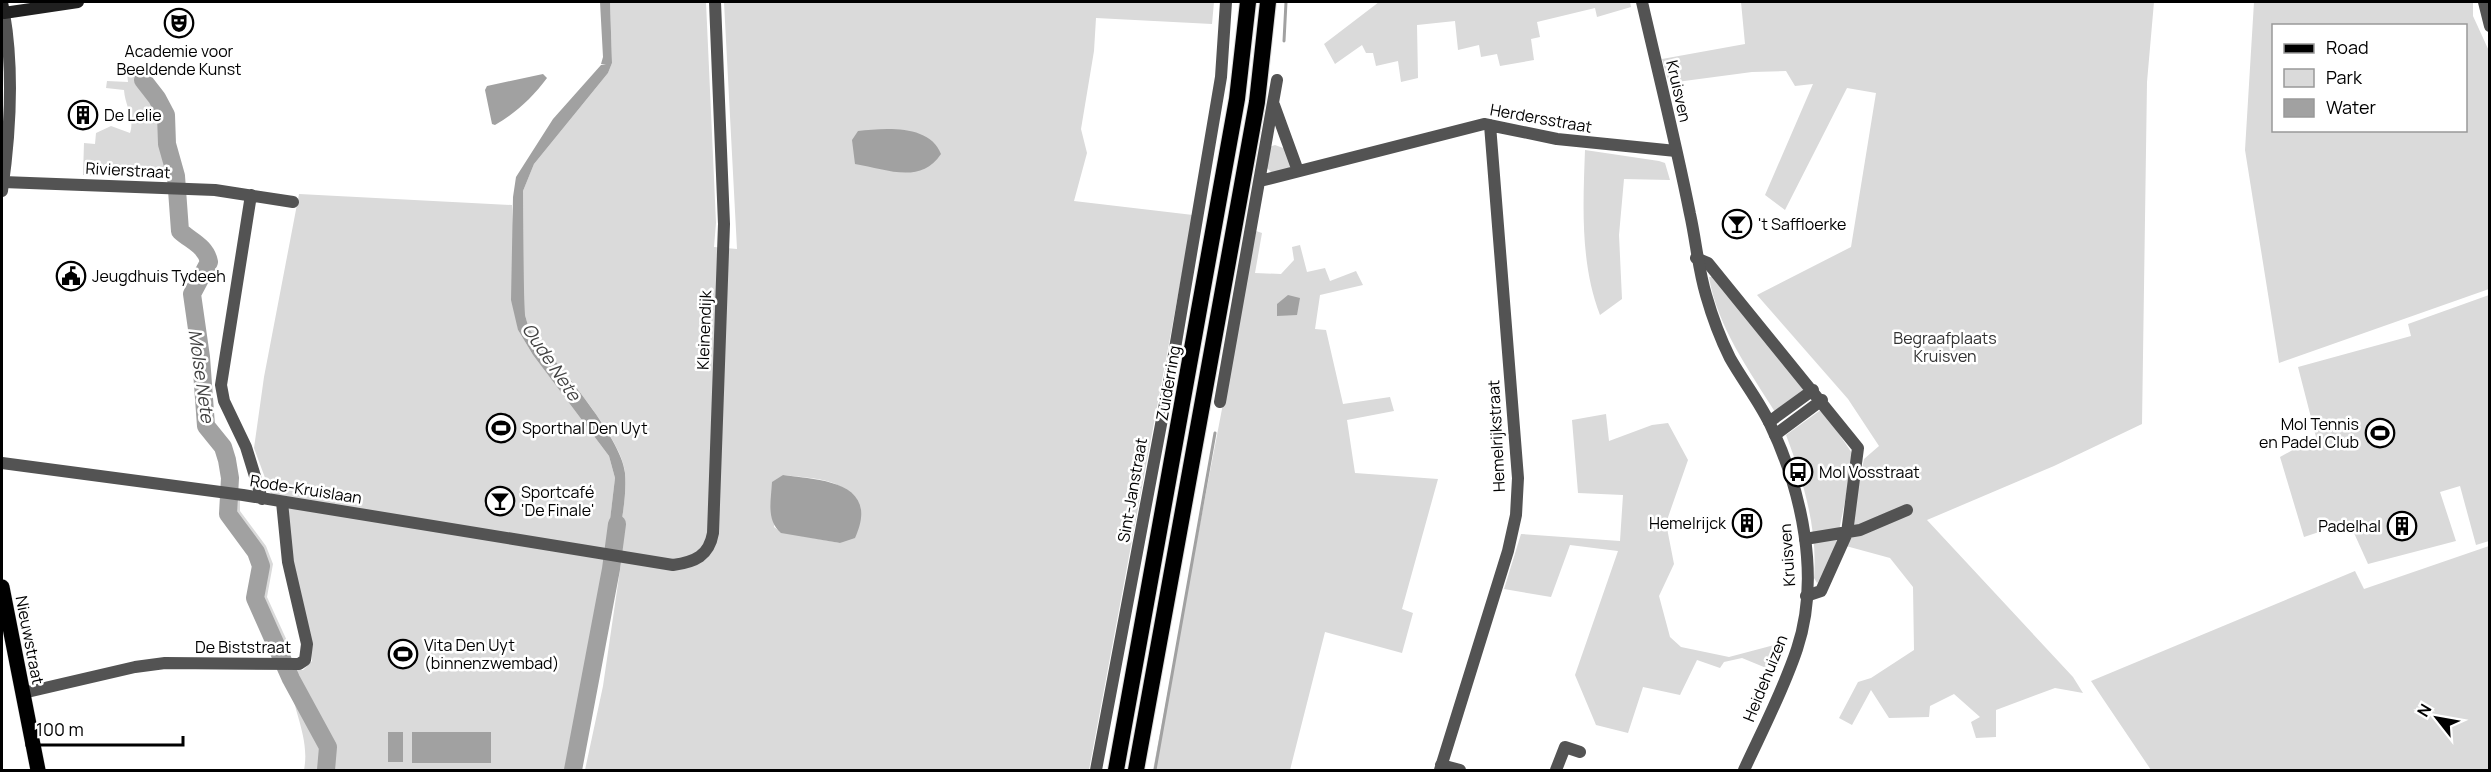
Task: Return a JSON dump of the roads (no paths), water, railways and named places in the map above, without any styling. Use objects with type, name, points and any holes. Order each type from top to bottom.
[{"type":"highway","name":"Zuiderring","points":[[1116,771],[1237,99],[1248,2]]},
{"type":"highway","points":[[1136,771],[1255,114],[1268,2]]},
{"type":"main road","points":[[3,7],[78,2]]},
{"type":"main road","name":"Nieuwstraat","points":[[2,587],[38,771]]},
{"type":"street","name":"Kleinendijk","points":[[604,554],[673,565],[699,559],[711,543],[724,224],[714,2]]},
{"type":"street","name":"Sint-Janstraat","points":[[1096,771],[1168,388],[1221,77],[1226,2]]},
{"type":"street","name":"Kruisven","points":[[1642,2],[1691,216],[1696,258],[1717,329],[1775,435],[1792,480],[1805,538],[1806,596],[1821,591],[1847,533],[1858,448],[1822,400],[1708,263],[1696,258]]},
{"type":"street","points":[[2484,2],[2490,26]]},
{"type":"street","points":[[2,187],[7,32],[3,7]]},
{"type":"street","points":[[1220,402],[1277,80]]},
{"type":"street","points":[[1274,105],[1298,171]]},
{"type":"street","name":"Herdersstraat","points":[[1260,181],[1466,128],[1490,124],[1566,141],[1676,151]]},
{"type":"street","name":"Hemelrijkstraat","points":[[1441,768],[1508,551],[1516,516],[1518,478],[1490,124]]},
{"type":"street","name":"Rivierstraat","points":[[2,187],[215,190],[293,202]]},
{"type":"street","points":[[251,195],[221,385],[224,401],[246,447],[262,498]]},
{"type":"street","points":[[1769,423],[1813,390]]},
{"type":"street","points":[[1775,435],[1822,400]]},
{"type":"street","name":"Rode-Kruislaan","points":[[2,463],[223,492],[604,554]]},
{"type":"street","name":"De Biststraat","points":[[23,693],[135,667],[165,663],[278,665],[299,664],[305,660],[307,644],[288,562],[282,502]]},
{"type":"street","points":[[1805,538],[1847,533],[1907,510]]},
{"type":"street","name":"Heidehuizen","points":[[1744,771],[1797,649],[1804,623],[1806,596]]},
{"type":"street","points":[[1556,771],[1565,747],[1580,752]]},
{"type":"street","points":[[1441,768],[1460,771]]},
{"type":"water","points":[[600,2],[610,2],[612,63],[608,73],[534,164],[523,191],[524,289],[525,315],[529,329],[600,420],[621,458],[625,473],[625,491],[618,546],[607,545],[615,478],[609,456],[533,355],[518,330],[511,300],[513,197],[516,177],[553,119],[601,65],[606,64],[601,64],[603,57]]},
{"type":"water","points":[[543,74],[547,78],[530,98],[503,120],[495,125],[492,124],[485,90],[487,86]]},
{"type":"water","points":[[893,129],[917,133],[927,137],[935,144],[941,154],[933,164],[913,172],[902,173],[855,164],[852,140],[858,131]]},
{"type":"water","points":[[1288,295],[1300,298],[1297,315],[1277,316],[1277,304]]},
{"type":"water","points":[[783,475],[829,482],[853,494],[860,505],[861,519],[855,538],[840,543],[781,533],[773,522],[770,503],[772,482]]},
{"type":"water","points":[[388,732],[403,732],[403,762],[388,762]]},
{"type":"water","points":[[412,732],[491,732],[491,763],[412,763]]},
{"type":"waterway","points":[[1284,41],[1286,2]]},
{"type":"waterway","name":"Molse Nete","points":[[143,80],[157,98],[166,115],[167,144],[176,176],[180,231],[205,252],[209,262],[192,294],[201,357],[206,426],[223,447],[230,478],[228,514],[256,552],[261,566],[255,598],[291,679],[328,747],[326,770]]},
{"type":"waterway","points":[[1155,770],[1215,433]]},
{"type":"waterway","name":"Oude Nete","points":[[573,770],[611,569],[617,524]]},
{"type":"place","name":"Academie voor Beeldende Kunst","points":[[179,23]]},
{"type":"place","name":"De Lelie","points":[[83,115]]},
{"type":"place","name":"'t Saffloerke","points":[[1737,224]]},
{"type":"place","name":"Jeugdhuis Tydeeh","points":[[71,276]]},
{"type":"place","name":"Sporthal Den Uyt","points":[[501,428]]},
{"type":"place","name":"Mol Tennis en Padel Club","points":[[2380,433]]},
{"type":"place","name":"Mol Vosstraat","points":[[1798,472]]},
{"type":"place","name":"Sportcafé 'De Finale'","points":[[500,501]]},
{"type":"place","name":"Hemelrijck","points":[[1747,523]]},
{"type":"place","name":"Padelhal","points":[[2402,526]]},
{"type":"place","name":"Vita Den Uyt (binnenzwembad)","points":[[403,654]]},
{"type":"park label","name":"Begraafplaats Kruisven","points":[[1945,347]]}]
